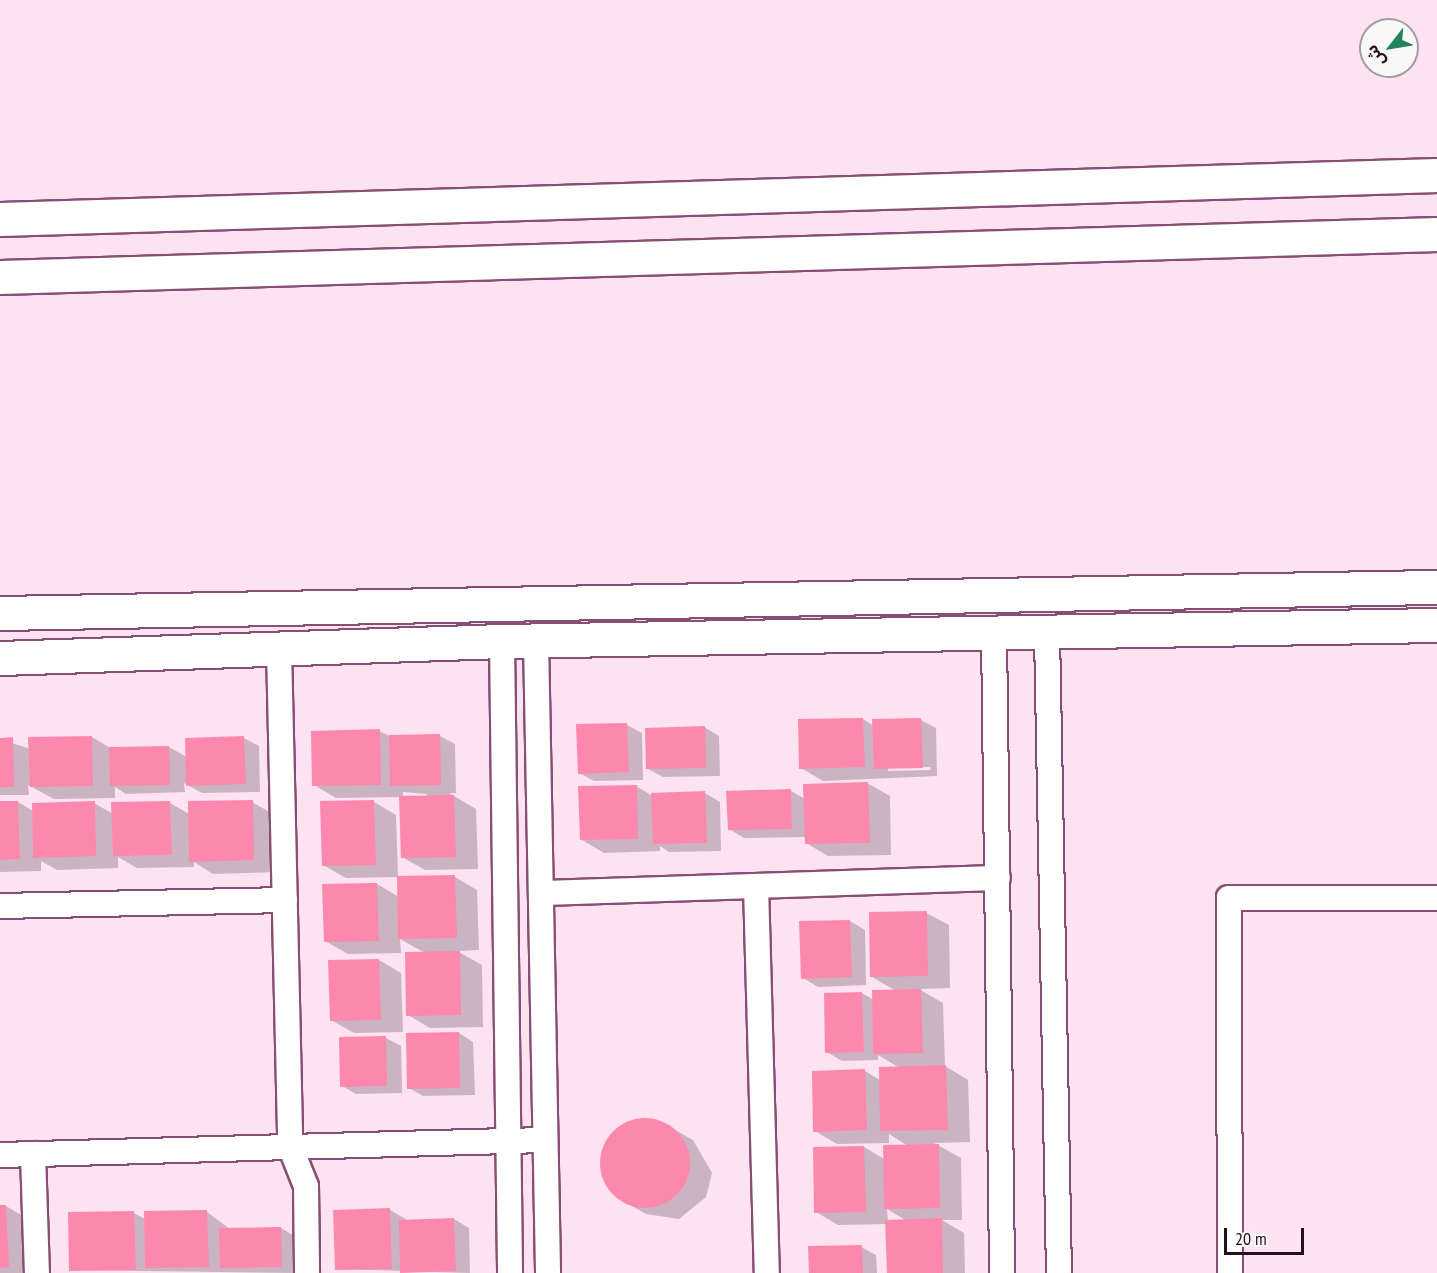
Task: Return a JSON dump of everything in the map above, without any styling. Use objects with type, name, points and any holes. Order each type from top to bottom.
[{"type":"main road","points":[[0,219],[1437,175]]},
{"type":"main road","points":[[0,277],[1437,234]]},
{"type":"main road","points":[[0,613],[1437,587]]},
{"type":"main road","points":[[0,658],[536,640],[1437,625]]},
{"type":"street","points":[[994,632],[1002,1273]]},
{"type":"street","points":[[1047,632],[1059,1273]]},
{"type":"street","points":[[536,640],[548,1273]]},
{"type":"street","points":[[502,641],[506,1139],[510,1273]]},
{"type":"street","points":[[279,648],[290,1146],[306,1186],[307,1273]]},
{"type":"street","points":[[541,893],[998,878]]},
{"type":"street","points":[[756,886],[767,1273]]},
{"type":"street","points":[[1230,1273],[1229,898],[1437,898]]},
{"type":"street","points":[[0,906],[285,900]]},
{"type":"street","points":[[0,1155],[506,1139],[545,1140]]},
{"type":"street","points":[[33,1154],[37,1273]]},
{"type":"building","points":[[863,718],[865,767],[799,769],[798,719]]},
{"type":"building","points":[[921,718],[923,768],[874,769],[872,719]]},
{"type":"building","points":[[627,723],[629,772],[578,774],[576,724]]},
{"type":"building","points":[[705,726],[706,768],[646,769],[645,728]]},
{"type":"building","points":[[380,729],[381,785],[312,786],[311,731]]},
{"type":"building","points":[[440,734],[441,785],[390,786],[389,735]]},
{"type":"building","points":[[92,736],[93,786],[30,787],[28,737]]},
{"type":"building","points":[[244,736],[246,784],[186,786],[185,738]]},
{"type":"building","points":[[13,737],[14,787],[0,787],[0,738]]},
{"type":"building","points":[[169,746],[170,785],[110,786],[109,747]]},
{"type":"building","points":[[868,782],[870,843],[805,844],[803,784]]},
{"type":"building","points":[[637,785],[638,839],[580,840],[578,786]]},
{"type":"building","points":[[791,789],[792,829],[728,830],[726,791]]},
{"type":"building","points":[[705,791],[707,843],[653,844],[651,793]]},
{"type":"building","points":[[454,795],[456,857],[401,858],[399,796]]},
{"type":"building","points":[[253,800],[254,860],[189,862],[188,801]]},
{"type":"building","points":[[374,800],[376,865],[322,866],[320,801]]},
{"type":"building","points":[[0,801],[18,801],[20,859],[0,860]]},
{"type":"building","points":[[95,801],[96,856],[33,858],[32,803]]},
{"type":"building","points":[[170,801],[172,855],[113,856],[111,802]]},
{"type":"building","points":[[455,875],[457,938],[398,939],[397,876]]},
{"type":"building","points":[[377,883],[379,941],[324,942],[322,884]]},
{"type":"building","points":[[927,911],[928,976],[870,977],[869,912]]},
{"type":"building","points":[[850,920],[852,977],[801,979],[799,921]]},
{"type":"building","points":[[460,951],[461,1015],[406,1016],[405,952]]},
{"type":"building","points":[[379,959],[381,1020],[330,1021],[328,960]]},
{"type":"building","points":[[921,989],[923,1053],[873,1054],[872,990]]},
{"type":"building","points":[[862,992],[864,1052],[825,1053],[824,993]]},
{"type":"building","points":[[459,1032],[460,1088],[407,1089],[406,1033]]},
{"type":"building","points":[[386,1036],[387,1086],[340,1087],[339,1037]]},
{"type":"building","points":[[946,1065],[948,1130],[880,1131],[879,1067]]},
{"type":"building","points":[[865,1069],[867,1130],[813,1132],[812,1071]]},
{"type":"building","points":[[645,1118],[662,1122],[677,1131],[686,1146],[690,1163],[686,1180],[677,1195],[662,1204],[645,1208],[628,1204],[613,1195],[604,1180],[600,1163],[604,1146],[613,1131],[628,1122]]},
{"type":"building","points":[[939,1144],[940,1208],[884,1209],[883,1145]]},
{"type":"building","points":[[864,1146],[866,1212],[814,1213],[813,1147]]},
{"type":"building","points":[[0,1205],[6,1205],[9,1267],[0,1268]]},
{"type":"building","points":[[390,1208],[392,1269],[335,1270],[333,1210]]},
{"type":"building","points":[[207,1210],[209,1267],[145,1268],[144,1211]]},
{"type":"building","points":[[134,1211],[136,1270],[69,1271],[68,1212]]},
{"type":"building","points":[[454,1218],[456,1271],[400,1273],[399,1220]]},
{"type":"building","points":[[942,1218],[943,1273],[887,1273],[885,1220]]},
{"type":"building","points":[[281,1227],[282,1267],[220,1268],[219,1228]]},
{"type":"building","points":[[862,1245],[863,1273],[809,1273],[808,1246]]}]
